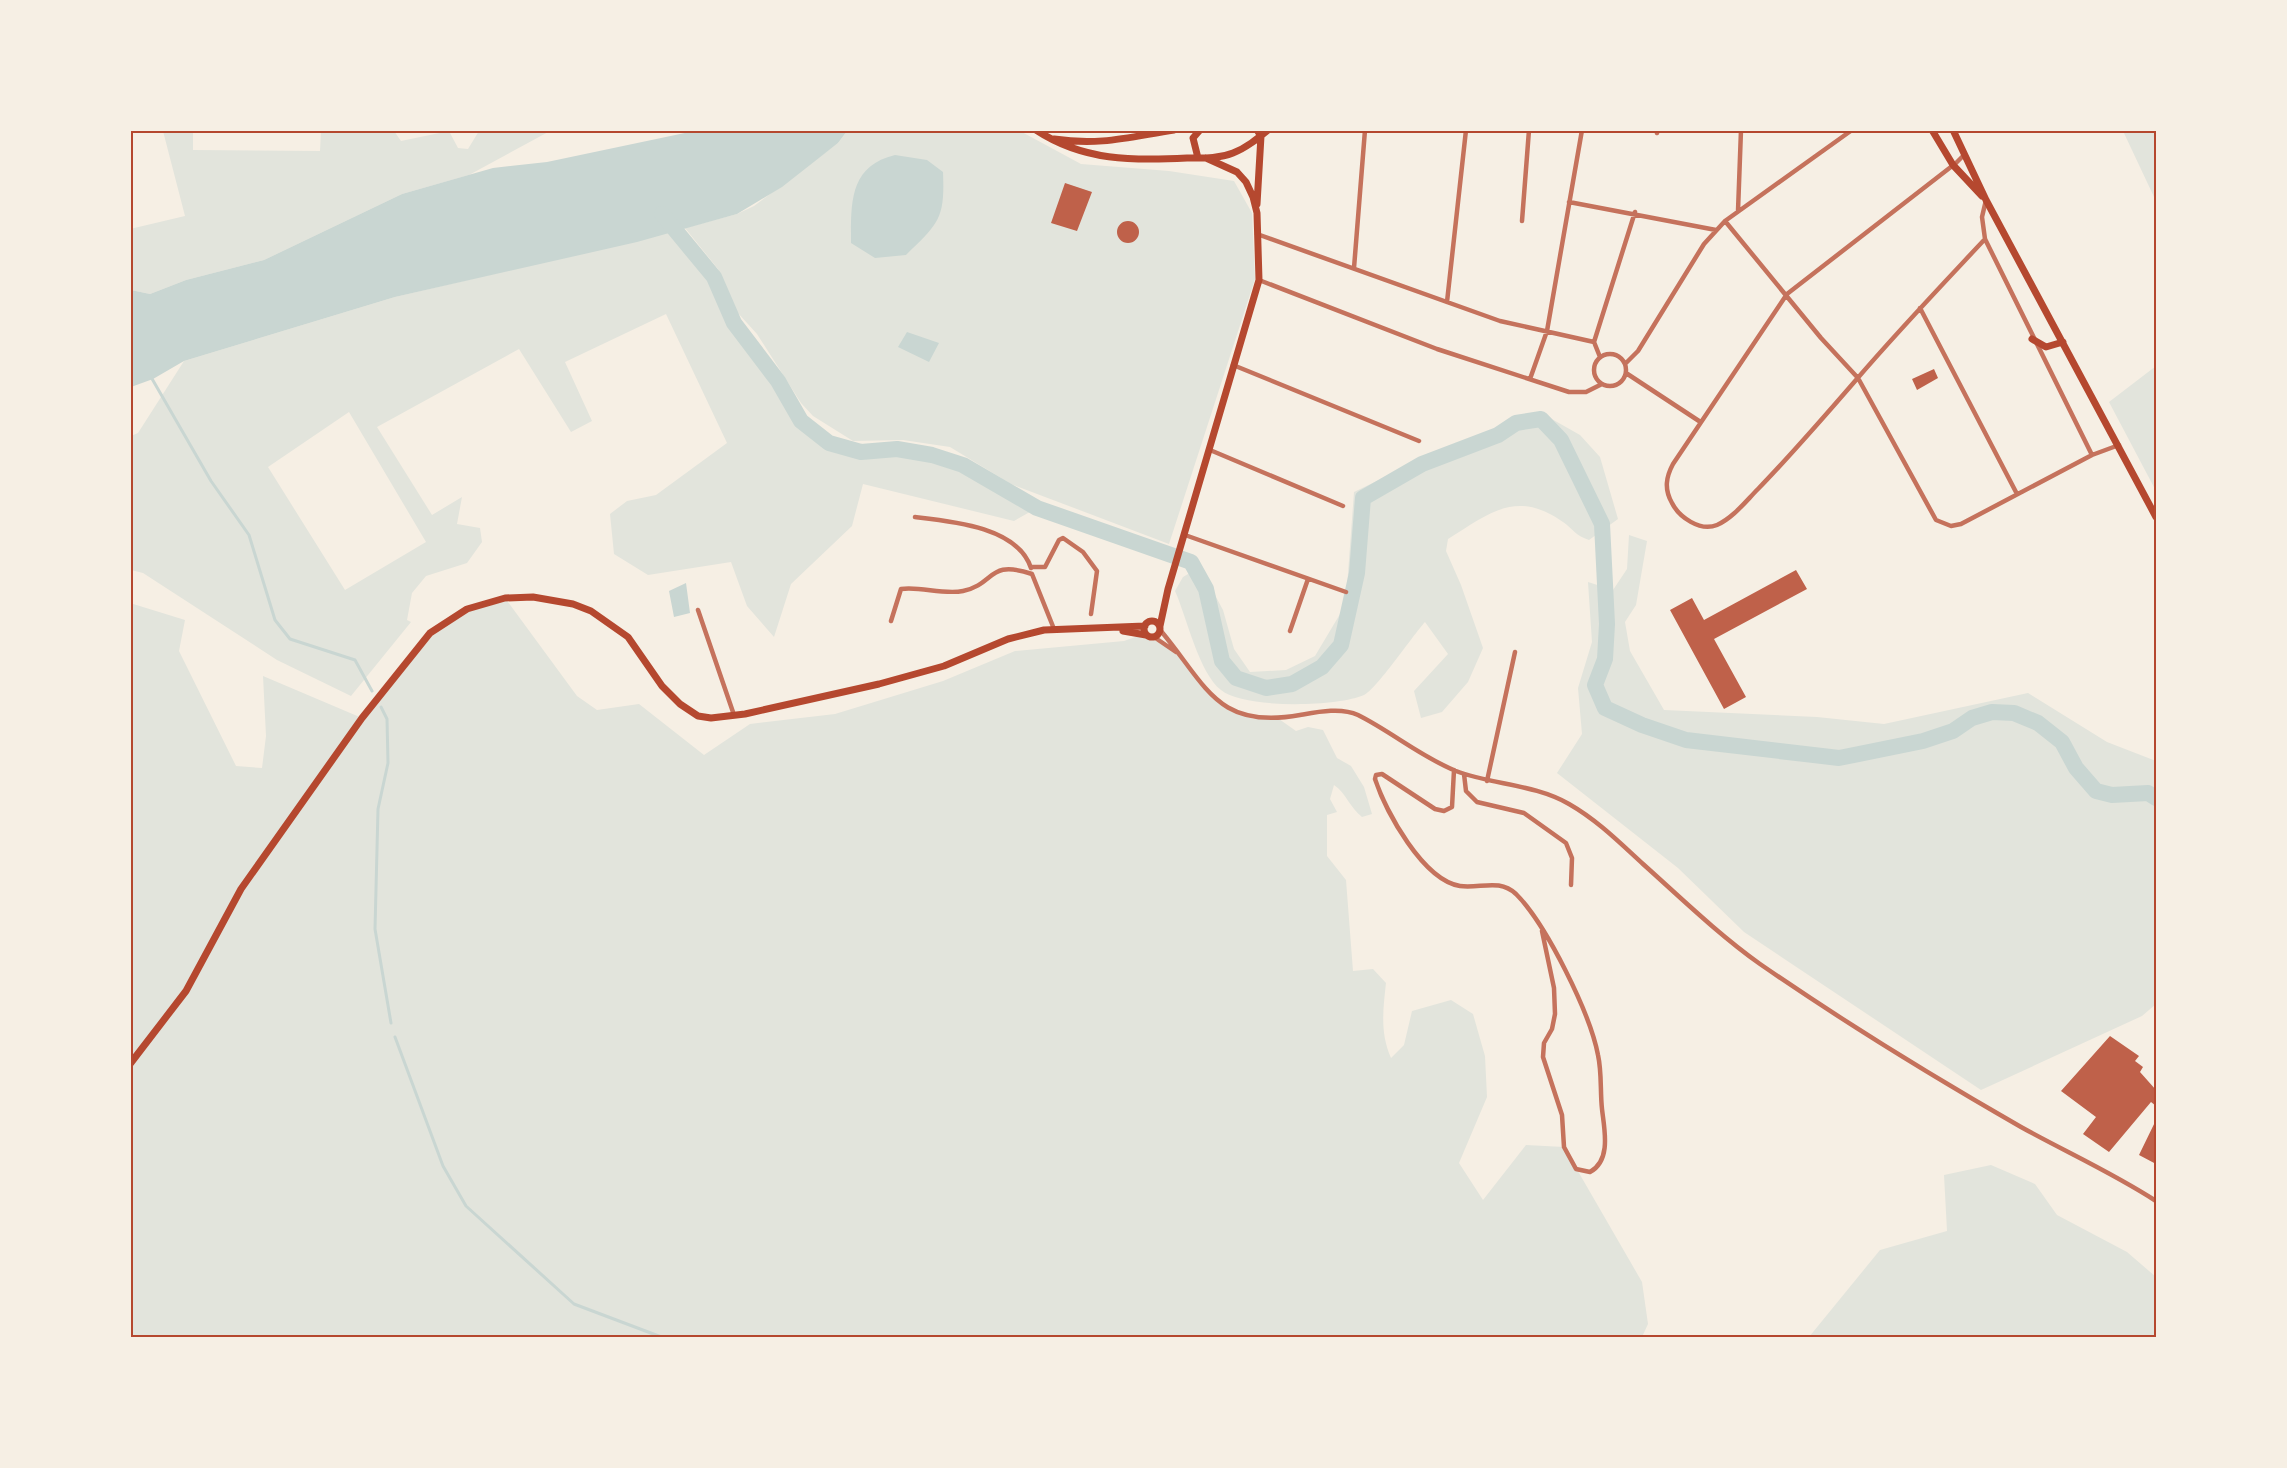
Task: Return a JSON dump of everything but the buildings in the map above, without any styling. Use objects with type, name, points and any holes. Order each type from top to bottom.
[{"type":"main road","points":[[1036,130],[1052,140],[1085,154],[1118,160],[1202,158],[1233,153],[1259,133],[1268,130]]},
{"type":"main road","points":[[1052,140],[1081,143],[1113,142],[1174,130]]},
{"type":"main road","points":[[1200,130],[1193,138],[1202,158],[1237,172],[1246,182],[1257,213]]},
{"type":"main road","points":[[1932,130],[1953,165],[1986,200]]},
{"type":"main road","points":[[1953,130],[1986,200],[2157,517]]},
{"type":"main road","points":[[1150,636],[1160,628],[1168,589],[1259,279],[1257,213],[1259,133]]},
{"type":"main road","points":[[2032,339],[2046,347],[2063,342]]},
{"type":"main road","points":[[130,1064],[186,991],[241,890],[362,718],[418,645],[452,617],[467,609],[505,598],[533,597],[573,604],[591,611],[628,637],[662,686],[692,712],[711,718],[879,684],[944,666],[1008,639],[1054,629],[1145,626],[1164,604]]},
{"type":"main road","points":[[1151,621],[1160,628]]},
{"type":"main road","points":[[1145,626],[1150,636]]},
{"type":"main road","points":[[1112,628],[1150,636]]},
{"type":"street","points":[[1052,140],[1058,130]]},
{"type":"street","points":[[1354,268],[1365,130]]},
{"type":"street","points":[[1447,302],[1466,130]]},
{"type":"street","points":[[1522,221],[1528,130]]},
{"type":"street","points":[[1530,379],[1546,331],[1582,130]]},
{"type":"street","points":[[1738,211],[1741,130]]},
{"type":"street","points":[[1625,364],[1638,351],[1704,244],[1716,230],[1738,211],[1852,130]]},
{"type":"street","points":[[1964,152],[1962,158],[1787,294],[1699,421],[1673,464],[1667,481],[1673,505],[1691,522],[1709,527],[1716,526],[1739,508],[1798,448],[1920,308],[1985,239]]},
{"type":"street","points":[[1986,200],[1982,217],[1985,239],[2032,339],[2092,456]]},
{"type":"street","points":[[1569,202],[1635,212],[1716,230]]},
{"type":"street","points":[[1602,384],[1594,371],[1600,357],[1594,342],[1635,212]]},
{"type":"street","points":[[1725,221],[1821,338],[1858,378],[1936,520],[1951,526],[1961,524],[2092,456],[2119,445]]},
{"type":"street","points":[[1257,234],[1500,321],[1594,342]]},
{"type":"street","points":[[1259,279],[1437,349],[1569,392],[1586,392],[1602,384],[1617,384],[1626,373],[1625,364],[1615,354],[1600,357]]},
{"type":"street","points":[[1920,308],[2017,494]]},
{"type":"street","points":[[1233,365],[1419,441]]},
{"type":"street","points":[[1626,373],[1699,421]]},
{"type":"street","points":[[1210,450],[1343,506]]},
{"type":"street","points":[[915,517],[952,521],[990,531],[1023,554],[1031,567],[1054,629]]},
{"type":"street","points":[[1185,535],[1346,592]]},
{"type":"street","points":[[1031,567],[1046,567],[1059,540],[1063,538],[1070,541],[1097,571],[1091,614]]},
{"type":"street","points":[[891,621],[898,593],[903,589],[959,592],[978,584],[1001,568],[1032,574]]},
{"type":"street","points":[[1290,631],[1308,579]]},
{"type":"street","points":[[698,610],[734,715]]},
{"type":"street","points":[[1160,628],[1216,699],[1235,713],[1253,719],[1271,720],[1327,711],[1354,713],[1432,760],[1454,770],[1487,781],[1527,788],[1565,802],[1605,829],[1713,928],[1758,962],[1905,1059],[2157,1201]]},
{"type":"street","points":[[1150,636],[1182,656]]},
{"type":"street","points":[[1487,781],[1515,652]]},
{"type":"street","points":[[1454,770],[1452,807],[1444,811],[1435,809],[1382,774],[1376,775],[1375,780],[1414,852],[1431,872],[1443,880],[1460,886],[1505,886],[1520,899],[1542,931],[1578,993],[1598,1053],[1605,1144],[1601,1160],[1590,1172],[1576,1169],[1566,1153],[1562,1115],[1543,1057],[1544,1043],[1552,1029],[1556,1014],[1552,976],[1542,931]]},
{"type":"street","points":[[1464,774],[1466,791],[1477,802],[1524,813],[1566,843],[1572,858],[1572,885]]},
{"type":"shaded area","points":[[699,130],[847,131],[838,143],[782,187],[737,214],[637,242],[395,297],[184,361],[153,379],[131,387],[131,290],[150,294],[186,280],[264,260],[402,194],[493,168],[547,162]]},
{"type":"shaded area","points":[[163,131],[193,131],[193,150],[320,151],[321,131],[394,131],[401,141],[449,131],[458,148],[468,149],[479,131],[550,131],[469,175],[402,194],[264,260],[186,280],[150,294],[131,290],[130,229],[185,216]]},
{"type":"shaded area","points":[[847,131],[1020,131],[1081,164],[1169,171],[1234,181],[1252,213],[1255,279],[1169,544],[1011,484],[950,447],[903,440],[853,441],[813,416],[801,403],[757,334],[737,312],[718,269],[685,228],[737,214],[754,206],[838,143]]},
{"type":"shaded area","points":[[2123,131],[2156,131],[2156,203],[2155,199]]},
{"type":"shaded area","points":[[895,155],[927,160],[943,172],[943,200],[938,219],[933,227],[906,255],[875,258],[851,243],[853,200],[861,177],[869,168],[880,160]]},
{"type":"shaded area","points":[[675,231],[714,277],[734,323],[778,381],[801,421],[829,443],[861,452],[897,449],[932,455],[963,465],[1037,508],[1014,521],[863,484],[852,526],[791,584],[774,637],[747,606],[731,562],[648,575],[614,554],[610,514],[627,501],[656,495],[727,443],[666,314],[565,362],[592,421],[571,432],[519,349],[377,427],[432,515],[462,497],[457,524],[480,528],[482,542],[467,563],[426,576],[412,593],[407,620],[411,622],[351,696],[277,660],[143,573],[131,570],[131,436],[138,433],[184,361],[395,297]],"holes":[[[349,412],[426,542],[345,590],[268,467]]]},
{"type":"shaded area","points":[[907,332],[939,343],[929,362],[898,347]]},
{"type":"shaded area","points":[[2156,366],[2156,491],[2109,402]]},
{"type":"shaded area","points":[[1519,418],[1550,418],[1580,435],[1600,457],[1618,519],[1589,540],[1546,512],[1531,507],[1517,506],[1490,513],[1448,539],[1446,551],[1461,585],[1483,648],[1468,682],[1442,712],[1421,718],[1414,691],[1448,654],[1425,622],[1370,691],[1351,699],[1313,704],[1269,703],[1233,696],[1221,690],[1213,682],[1200,658],[1175,591],[1183,577],[1200,567],[1223,610],[1234,649],[1250,672],[1286,670],[1315,656],[1343,609],[1347,587],[1354,492],[1427,457]]},
{"type":"shaded area","points":[[1629,535],[1647,541],[1636,605],[1625,622],[1630,651],[1664,710],[1817,717],[1884,724],[2028,693],[2107,742],[2156,761],[2156,1004],[2142,1016],[1981,1090],[1744,932],[1678,868],[1557,773],[1582,734],[1578,688],[1592,642],[1588,582],[1613,590],[1627,569]]},
{"type":"shaded area","points":[[686,583],[690,613],[674,617],[669,591]]},
{"type":"shaded area","points":[[505,598],[577,696],[597,710],[639,704],[704,755],[750,724],[835,714],[943,681],[1015,651],[1124,641],[1144,634],[1181,656],[1216,699],[1253,719],[1279,719],[1296,731],[1308,727],[1323,730],[1337,758],[1351,766],[1364,787],[1372,814],[1362,817],[1334,785],[1330,799],[1337,812],[1327,815],[1327,856],[1346,880],[1353,971],[1373,969],[1386,983],[1384,1030],[1391,1058],[1404,1045],[1412,1011],[1451,1000],[1473,1014],[1485,1056],[1487,1097],[1459,1163],[1483,1200],[1526,1145],[1564,1147],[1642,1282],[1648,1324],[1642,1337],[131,1337],[130,603],[185,620],[179,651],[236,766],[262,768],[266,736],[263,676],[362,718],[418,645],[452,617]]},
{"type":"shaded area","points":[[1991,1165],[2035,1184],[2057,1215],[2127,1252],[2156,1277],[2156,1337],[1809,1337],[1880,1250],[1947,1231],[1944,1175]]},
{"type":"waterway","points":[[662,214],[714,277],[734,323],[778,381],[801,421],[829,443],[861,452],[897,449],[932,455],[963,465],[1037,508],[1191,562],[1206,589],[1222,661],[1236,678],[1266,688],[1292,684],[1322,667],[1341,645],[1357,573],[1363,498],[1422,464],[1498,435],[1516,423],[1541,419],[1561,440],[1602,524],[1607,624],[1605,659],[1595,685],[1605,708],[1642,725],[1686,740],[1839,758],[1923,741],[1953,731],[1972,718],[1992,712],[2014,713],[2038,723],[2062,742],[2076,768],[2096,791],[2112,795],[2148,793],[2156,798]]},
{"type":"waterway","points":[[151,377],[211,481],[249,535],[275,620],[290,639],[355,660],[372,691]]},
{"type":"waterway","points":[[381,707],[387,719],[388,763],[378,809],[375,929],[391,1023]]},
{"type":"waterway","points":[[395,1037],[443,1166],[466,1206],[574,1304],[664,1338]]}]
